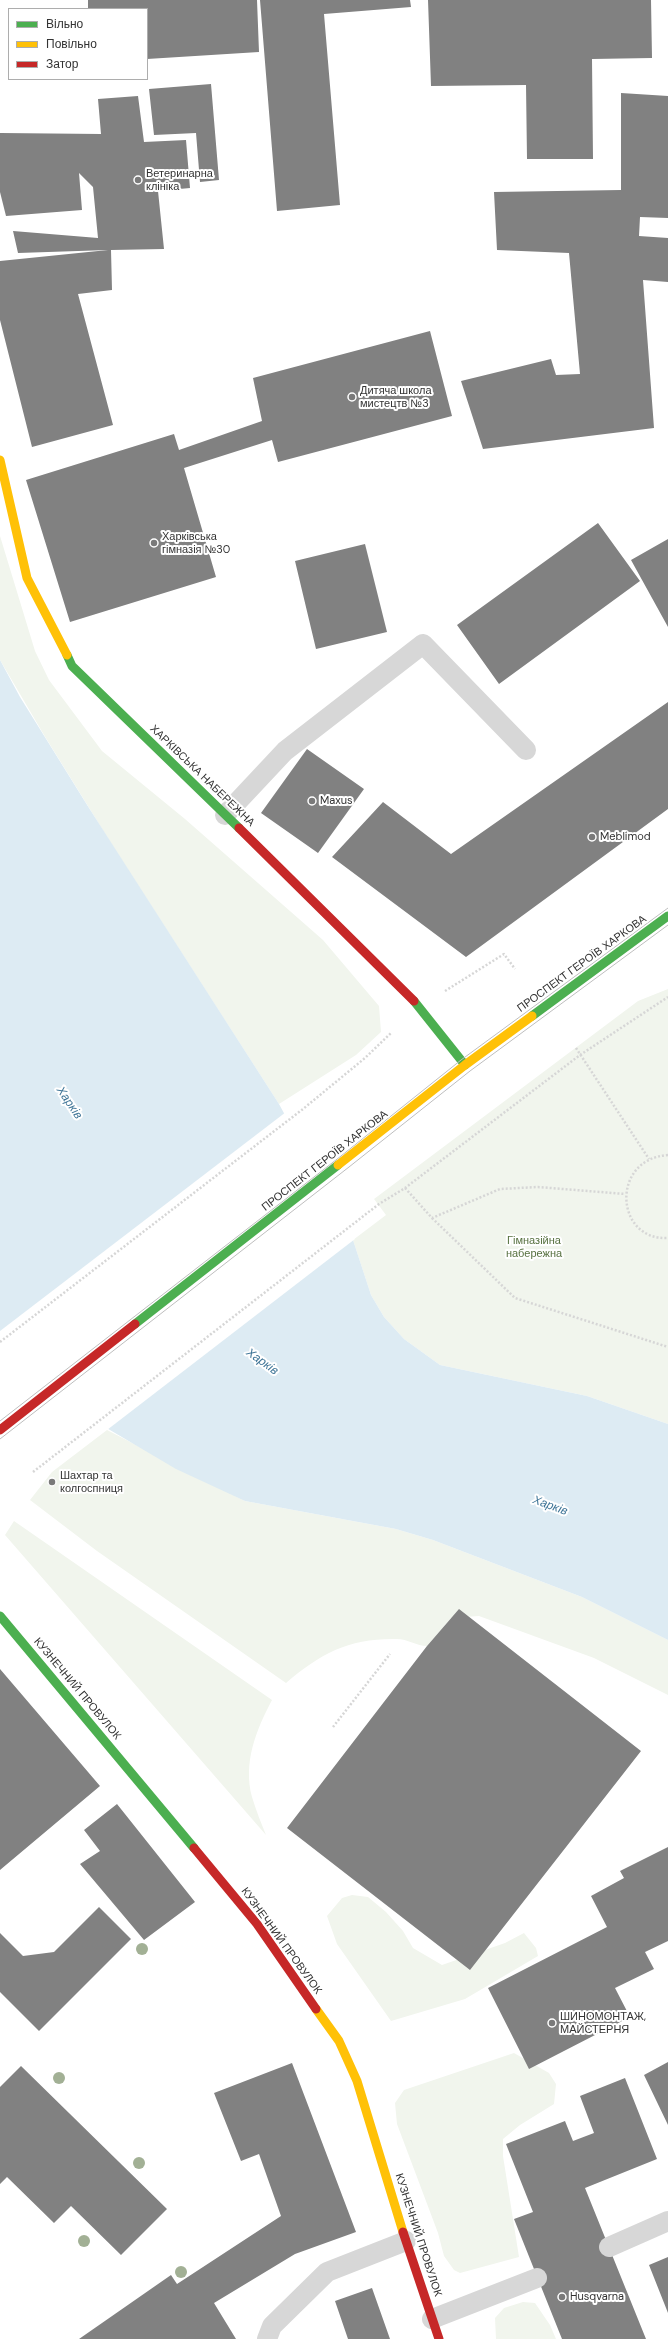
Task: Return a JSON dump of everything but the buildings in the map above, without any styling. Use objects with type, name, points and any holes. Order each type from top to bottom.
[{"type":"street","name":"ХАРКІВСЬКА НАБЕРЕЖНА","points":[[0,460],[27,578],[72,666],[406,990],[465,1065]]},
{"type":"street","name":"ПРОСПЕКТ ГЕРОЇВ ХАРКОВА","points":[[0,1430],[465,1065],[668,916]]},
{"type":"street","name":"КУЗНЕЧНИЙ ПРОВУЛОК","points":[[0,1616],[257,1924],[339,2041],[358,2081],[406,2242],[439,2339]]},
{"type":"lane","points":[[225,815],[285,751],[423,644],[526,750]]},
{"type":"lane","points":[[609,2247],[668,2221]]},
{"type":"lane","points":[[272,2335],[327,2272],[406,2242]]},
{"type":"lane","points":[[432,2319],[537,2278]]},
{"type":"path","points":[[444,992],[504,954],[515,969]]},
{"type":"path","points":[[33,1472],[379,1204],[405,1188],[580,1055],[668,997]]},
{"type":"path","points":[[0,1342],[303,1109],[365,1058],[391,1033]]},
{"type":"path","points":[[576,1048],[649,1159]]},
{"type":"path","points":[[668,1155],[649,1159],[640,1165],[632,1174],[625,1194],[631,1218],[640,1228],[650,1234],[668,1238]]},
{"type":"path","points":[[432,1218],[500,1189],[538,1187],[625,1194]]},
{"type":"path","points":[[405,1188],[432,1218],[515,1298],[668,1347]]},
{"type":"path","points":[[333,1727],[390,1654]]},
{"type":"green space","points":[[0,536],[35,651],[49,680],[102,751],[185,819],[323,940],[379,1006],[381,1032],[356,1055],[279,1104],[109,840],[44,735],[0,660]]},
{"type":"green space","name":"Гімназійна набережна","points":[[668,989],[668,1424],[587,1396],[440,1365],[404,1339],[384,1317],[371,1295],[353,1240],[386,1215],[374,1199],[638,1001]]},
{"type":"green space","points":[[107,1430],[245,1501],[396,1529],[433,1540],[582,1597],[668,1640],[668,1695],[594,1658],[479,1616],[451,1618],[427,1646],[404,1640],[380,1639],[365,1641],[337,1649],[312,1663],[286,1683],[97,1551],[30,1500],[52,1472]]},
{"type":"green space","points":[[14,1521],[272,1700],[256,1735],[250,1759],[249,1772],[252,1797],[266,1835],[5,1535]]},
{"type":"green space","points":[[352,1895],[368,1897],[386,1912],[403,1931],[413,1948],[442,1965],[505,1943],[524,1933],[536,1948],[538,1956],[465,1999],[391,2021],[337,1944],[327,1916],[342,1898]]},
{"type":"green space","points":[[514,2053],[549,2073],[556,2084],[554,2104],[520,2125],[503,2139],[503,2156],[519,2257],[460,2273],[454,2270],[444,2256],[438,2233],[397,2124],[395,2103],[404,2090]]},
{"type":"green space","points":[[523,2302],[535,2303],[550,2325],[556,2339],[496,2339],[495,2318],[504,2308]]},
{"type":"water","name":"Харків","points":[[0,660],[20,697],[89,808],[279,1104],[353,1240],[371,1295],[384,1317],[404,1339],[440,1365],[587,1396],[668,1424],[668,1640],[582,1597],[433,1540],[396,1529],[245,1501],[176,1469],[88,1417],[0,1352]]},
{"type":"pier","points":[[286,1112],[355,1239],[107,1430],[87,1418],[0,1355],[0,1331]]},
{"type":"tram line","points":[[0,1421],[341,1156],[461,1060],[668,908]]},
{"type":"tram line","points":[[0,1439],[470,1071],[668,925]]},
{"type":"traffic: fast","points":[[67,655],[72,666],[239,828]]},
{"type":"traffic: fast","points":[[532,1016],[668,916]]},
{"type":"traffic: fast","points":[[414,1001],[465,1065]]},
{"type":"traffic: fast","points":[[135,1324],[338,1165]]},
{"type":"traffic: fast","points":[[0,1616],[194,1848]]},
{"type":"traffic: slow","points":[[0,460],[27,578],[67,655]]},
{"type":"traffic: slow","points":[[338,1165],[465,1065],[532,1016]]},
{"type":"traffic: slow","points":[[316,2009],[339,2041],[357,2081],[403,2232]]},
{"type":"traffic: jam","points":[[239,828],[414,1001]]},
{"type":"traffic: jam","points":[[0,1430],[135,1324]]},
{"type":"traffic: jam","points":[[194,1848],[257,1924],[316,2009]]},
{"type":"traffic: jam","points":[[403,2232],[439,2339]]},
{"type":"place","name":"Ветеринарна клініка","points":[[138,180]]},
{"type":"place","name":"Дитяча школа мистецтв №3","points":[[352,397]]},
{"type":"place","name":"Харківська гімназія №30","points":[[154,543]]},
{"type":"place","name":"Maxus","points":[[312,801]]},
{"type":"place","name":"Meblimod","points":[[592,837]]},
{"type":"place","name":"Шахтар та колгоспниця","points":[[52,1482]]},
{"type":"place","name":"ШИНОМОНТАЖ, МАЙСТЕРНЯ","points":[[552,2023]]},
{"type":"place","name":"Husqvarna","points":[[562,2297]]}]
